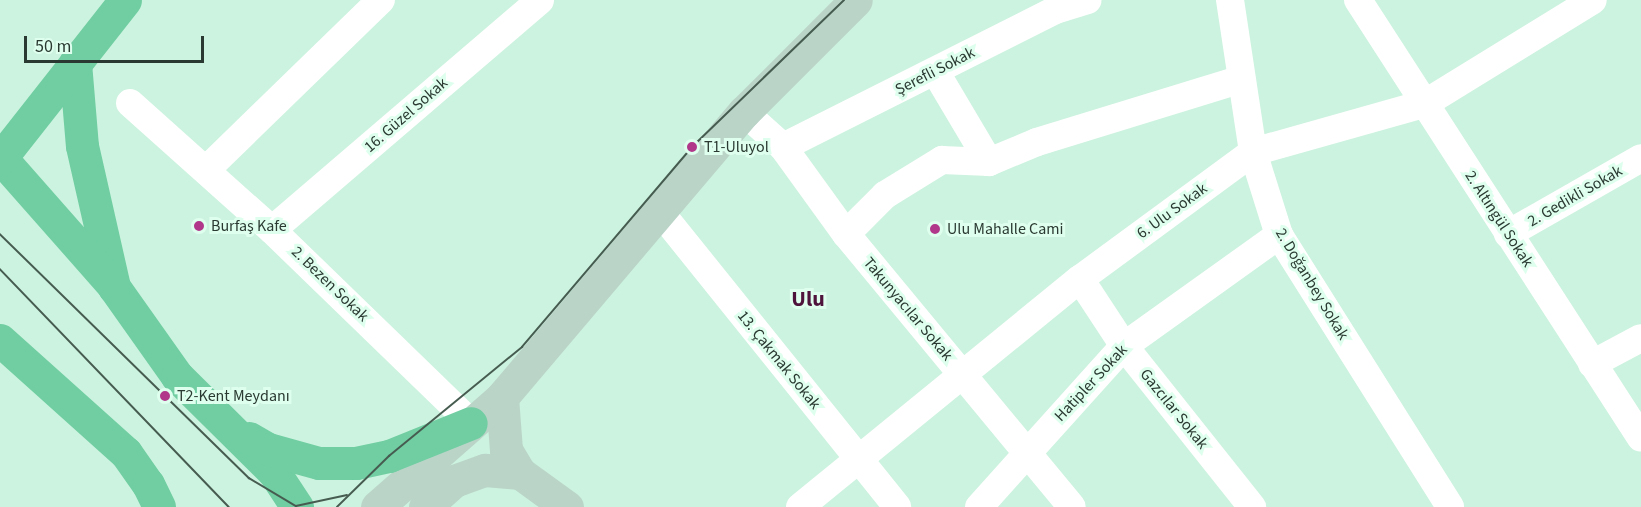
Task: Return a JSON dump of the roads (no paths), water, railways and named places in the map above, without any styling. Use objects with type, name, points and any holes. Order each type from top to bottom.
[{"type":"highway","points":[[124,0],[0,158],[114,287],[177,376],[232,427],[274,472],[297,507]]},
{"type":"highway","points":[[75,63],[82,146],[114,287]]},
{"type":"highway","points":[[0,340],[126,453],[148,484],[159,507]]},
{"type":"highway","points":[[0,370],[58,392]]},
{"type":"highway","points":[[232,427],[268,449],[319,463],[356,464],[389,456],[471,423]]},
{"type":"main road","points":[[378,507],[502,397],[661,213],[744,112],[856,0]]},
{"type":"main road","points":[[502,397],[506,450],[520,473],[567,507]]},
{"type":"main road","points":[[425,507],[454,481],[485,470],[520,473]]},
{"type":"street","points":[[206,170],[381,0]]},
{"type":"street","name":"16. Güzel Sokak","points":[[272,230],[540,0]]},
{"type":"street","name":"Şerefli Sokak","points":[[783,147],[1055,10],[1088,0]]},
{"type":"street","name":"2. Doğanbey Sokak","points":[[1230,0],[1253,152],[1279,235],[1450,507]]},
{"type":"street","name":"2. Altıngül Sokak","points":[[1358,0],[1641,438]]},
{"type":"street","name":"6. Ulu Sokak","points":[[800,507],[964,376],[1080,279],[1253,152],[1424,104],[1593,0]]},
{"type":"street","points":[[935,71],[989,162]]},
{"type":"street","points":[[846,234],[885,195],[942,160],[989,162],[1037,142],[1242,79]]},
{"type":"street","name":"2. Bezen Sokak","points":[[130,103],[272,230],[471,423]]},
{"type":"street","name":"Takunyacılar Sokak","points":[[744,112],[783,147],[846,234],[1072,507]]},
{"type":"street","name":"2. Gedikli Sokak","points":[[1509,234],[1641,158]]},
{"type":"street","name":"13. Çakmak Sokak","points":[[661,213],[897,507]]},
{"type":"street","name":"Hatipler Sokak","points":[[978,507],[1124,346],[1279,235]]},
{"type":"street","name":"Gazcılar Sokak","points":[[1080,279],[1124,346],[1252,507]]},
{"type":"street","points":[[1592,364],[1641,338]]},
{"type":"tram line","points":[[337,507],[389,456],[522,347],[692,147],[844,0]]},
{"type":"tram line","points":[[0,234],[249,478],[296,506],[347,495]]},
{"type":"tram line","points":[[0,269],[229,507]]},
{"type":"place","name":"T1-Uluyol","points":[[692,147]]},
{"type":"place","name":"Burfaş Kafe","points":[[199,226]]},
{"type":"place","name":"Ulu Mahalle Cami","points":[[935,229]]},
{"type":"place","name":"T2-Kent Meydanı","points":[[165,396]]},
{"type":"district","name":"Ulu","points":[[808,300]]}]
